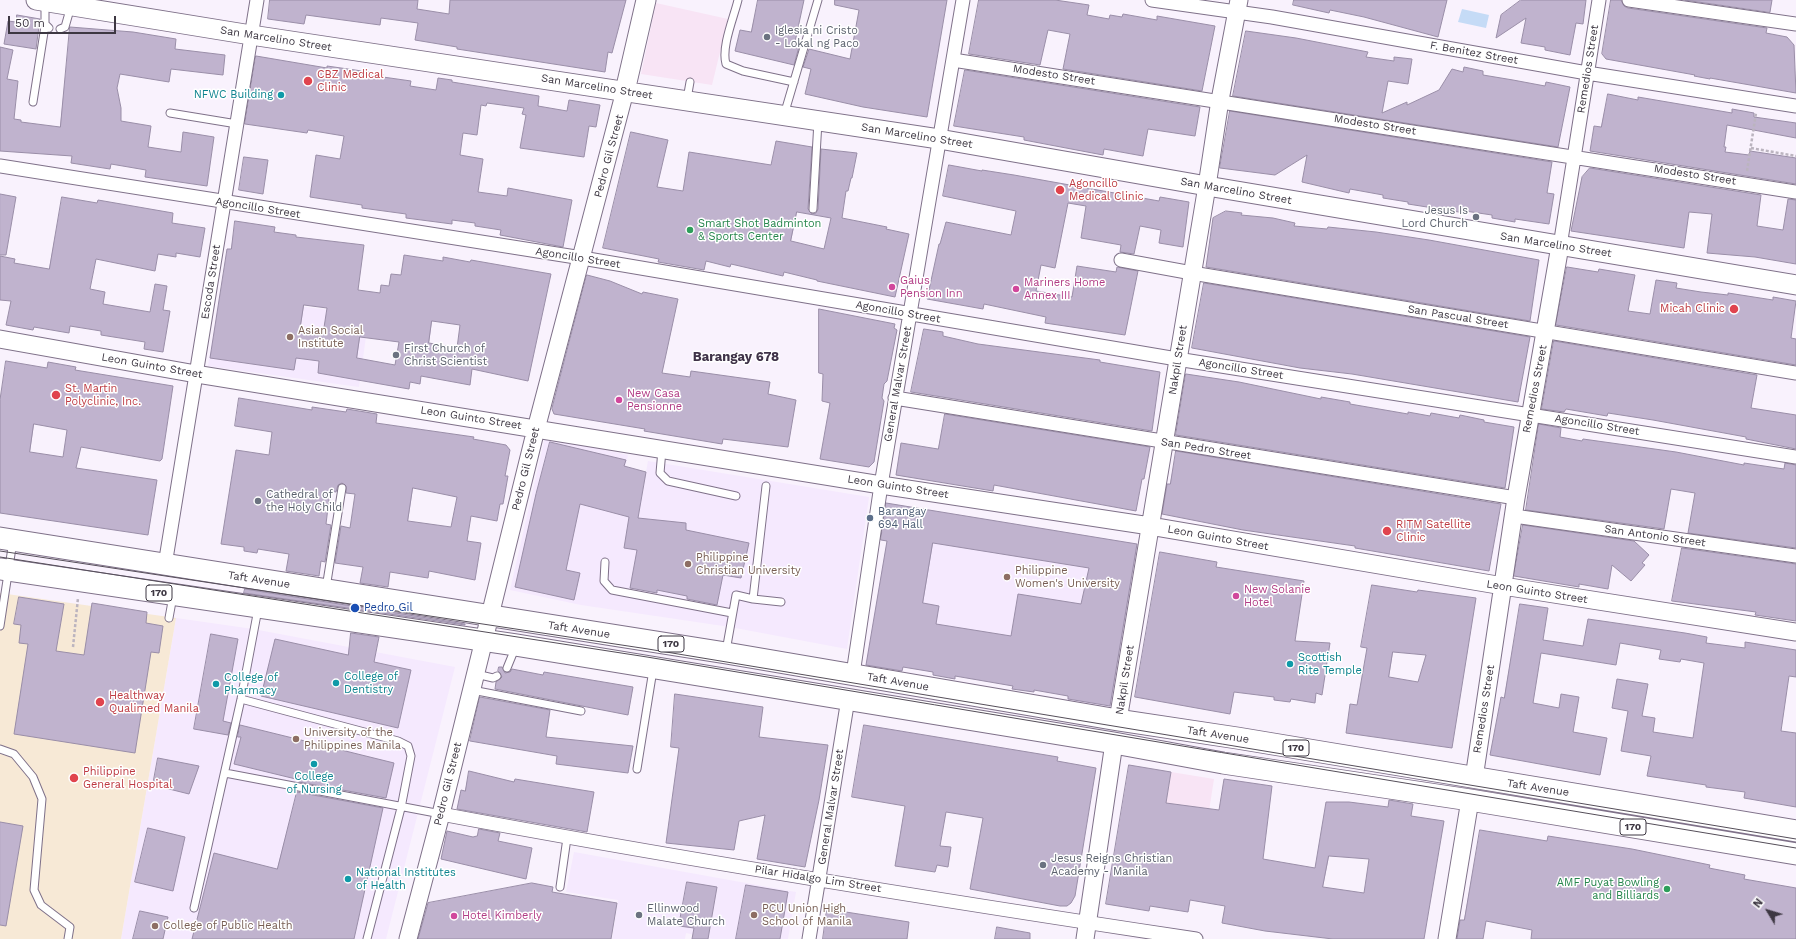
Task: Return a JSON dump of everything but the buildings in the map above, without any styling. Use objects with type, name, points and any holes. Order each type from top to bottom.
[{"type":"main road","name":"Pedro Gil Street","points":[[625,91],[642,33],[646,0]]},
{"type":"main road","name":"San Marcelino Street","points":[[42,1],[251,35],[939,139],[1207,186],[1796,285]]},
{"type":"main road","name":"Taft Avenue","points":[[6,539],[726,653],[1118,720],[1237,738],[1796,831]]},
{"type":"main road","name":"Taft Avenue","points":[[5,570],[516,645],[1114,743],[1223,763],[1470,800],[1796,854]]},
{"type":"street","name":"Escoda Street","points":[[165,565],[257,0]]},
{"type":"street","name":"General Malvar Street","points":[[853,674],[881,485],[963,0]]},
{"type":"street","name":"F. Benitez Street","points":[[1152,0],[1238,6],[1587,73],[1796,106]]},
{"type":"street","name":"Remedios Street","points":[[1474,778],[1516,498],[1546,332],[1599,0]]},
{"type":"street","points":[[1629,0],[1796,24]]},
{"type":"street","name":"Nakpil Street","points":[[1118,720],[1220,100],[1238,6]]},
{"type":"street","name":"Modesto Street","points":[[953,60],[1220,100],[1796,192]]},
{"type":"street","name":"Pedro Gil Street","points":[[408,939],[441,814],[536,429],[625,91]]},
{"type":"street","name":"Agoncillo Street","points":[[0,166],[582,258],[1178,359],[1796,457]]},
{"type":"street","name":"San Pascual Street","points":[[1121,260],[1192,274],[1796,373]]},
{"type":"street","name":"Leon Guinto Street","points":[[0,339],[196,374],[881,485],[1150,526],[1503,586],[1796,632]]},
{"type":"street","name":"San Pedro Street","points":[[896,398],[1164,443],[1516,498]]},
{"type":"street","name":"San Antonio Street","points":[[1514,516],[1796,556]]},
{"type":"street","name":"General Malvar Street","points":[[809,939],[848,699]]},
{"type":"street","points":[[1086,931],[1114,743]]},
{"type":"street","points":[[1447,939],[1470,800]]},
{"type":"street","name":"Pilar Hidalgo Lim Street","points":[[441,814],[567,838],[819,880],[1086,931],[1196,939]]},
{"type":"lane","points":[[738,0],[726,46],[724,58],[726,64],[742,71],[794,82]]},
{"type":"lane","points":[[784,116],[818,0]]},
{"type":"lane","points":[[33,102],[47,27],[42,1]]},
{"type":"lane","points":[[60,29],[65,27],[71,6]]},
{"type":"lane","points":[[687,101],[690,82]]},
{"type":"lane","points":[[170,113],[237,124]]},
{"type":"lane","points":[[813,209],[818,121]]},
{"type":"lane","points":[[662,449],[660,473],[668,481],[736,496]]},
{"type":"lane","points":[[753,599],[766,486]]},
{"type":"lane","points":[[326,590],[342,488]]},
{"type":"lane","points":[[0,626],[6,539]]},
{"type":"lane","points":[[605,562],[604,581],[612,590],[732,614]]},
{"type":"lane","points":[[169,618],[174,595]]},
{"type":"lane","points":[[726,653],[736,595],[753,599],[781,602]]},
{"type":"lane","points":[[194,908],[241,699],[258,607]]},
{"type":"lane","points":[[507,668],[516,645]]},
{"type":"lane","points":[[637,769],[654,668]]},
{"type":"lane","points":[[474,682],[497,676]]},
{"type":"lane","points":[[474,682],[581,711]]},
{"type":"lane","points":[[241,699],[398,741],[408,746],[412,756],[401,808],[367,939]]},
{"type":"lane","points":[[0,749],[14,754],[33,777],[42,799],[34,890],[41,905],[70,927],[68,939]]},
{"type":"lane","points":[[225,773],[401,808],[441,814]]},
{"type":"lane","points":[[560,887],[567,838]]},
{"type":"path","points":[[1745,183],[1758,100]]},
{"type":"path","points":[[1751,148],[1796,156]]},
{"type":"path","points":[[73,648],[78,606]]},
{"type":"shaded area","points":[[656,3],[728,19],[712,85],[641,74]]},
{"type":"shaded area","name":"Asian Social Institute","points":[[219,296],[369,315],[359,387],[208,366]]},
{"type":"shaded area","name":"Philippine Christian University","points":[[545,437],[628,455],[618,502],[640,505],[648,461],[869,497],[847,649],[730,627],[581,605],[510,590]]},
{"type":"shaded area","name":"Philippine Women's University","points":[[893,504],[1139,544],[1111,707],[1067,700],[1068,696],[1035,690],[1034,692],[1012,689],[1012,686],[956,676],[955,679],[933,675],[933,672],[903,667],[902,672],[865,666]]},
{"type":"shaded area","name":"Philippine General Hospital","points":[[0,593],[176,618],[121,939],[0,939]]},
{"type":"shaded area","name":"University of the Philippines Manila","points":[[176,618],[253,629],[455,667],[386,939],[121,939]]},
{"type":"shaded area","points":[[1171,772],[1214,779],[1204,843],[1161,836]]},
{"type":"shaded area","name":"Ellinwood Malate Church","points":[[574,852],[796,892],[788,939],[712,939],[686,933],[685,939],[612,939],[618,900],[566,892]]},
{"type":"water","points":[[1462,9],[1489,15],[1486,28],[1458,22]]},
{"type":"tram line","points":[[0,551],[648,649],[1796,839]]},
{"type":"tram line","points":[[0,557],[647,657],[1796,848]]},
{"type":"place","name":"Iglesia ni Cristo - Lokal ng Paco","points":[[767,37]]},
{"type":"place","name":"CBZ Medical Clinic","points":[[308,81]]},
{"type":"place","name":"NFWC Building","points":[[281,95]]},
{"type":"place","name":"Agoncillo Medical Clinic","points":[[1060,190]]},
{"type":"place","name":"Jesus Is Lord Church","points":[[1476,217]]},
{"type":"place","name":"Smart Shot Badminton & Sports Center","points":[[690,230]]},
{"type":"place","name":"Gaius Pension Inn","points":[[892,287]]},
{"type":"place","name":"Mariners Home Annex III","points":[[1016,289]]},
{"type":"place","name":"Micah Clinic","points":[[1734,309]]},
{"type":"place","name":"Asian Social Institute","points":[[290,337]]},
{"type":"place","name":"First Church of Christ Scientist","points":[[396,355]]},
{"type":"place","name":"St. Martin Polyclinic, Inc.","points":[[56,395]]},
{"type":"place","name":"New Casa Pensionne","points":[[619,400]]},
{"type":"place","name":"Cathedral of the Holy Child","points":[[258,501]]},
{"type":"place","name":"Barangay 694 Hall","points":[[870,518]]},
{"type":"place","name":"RITM Satellite Clinic","points":[[1387,531]]},
{"type":"place","name":"Philippine Christian University","points":[[688,564]]},
{"type":"place","name":"Philippine Women's University","points":[[1007,577]]},
{"type":"place","name":"New Solanie Hotel","points":[[1236,596]]},
{"type":"place","name":"Pedro Gil","points":[[355,608]]},
{"type":"place","name":"Scottish Rite Temple","points":[[1290,664]]},
{"type":"place","name":"College of Dentistry","points":[[336,683]]},
{"type":"place","name":"College of Pharmacy","points":[[216,684]]},
{"type":"place","name":"Healthway Qualimed Manila","points":[[100,702]]},
{"type":"place","name":"University of the Philippines Manila","points":[[296,739]]},
{"type":"place","name":"College of Nursing","points":[[314,764]]},
{"type":"place","name":"Philippine General Hospital","points":[[74,778]]},
{"type":"place","name":"Jesus Reigns Christian Academy - Manila","points":[[1043,865]]},
{"type":"place","name":"National Institutes of Health","points":[[348,879]]},
{"type":"place","name":"AMF Puyat Bowling and Billiards","points":[[1667,889]]},
{"type":"place","name":"Ellinwood Malate Church","points":[[639,915]]},
{"type":"place","name":"PCU Union High School of Manila","points":[[754,915]]},
{"type":"place","name":"Hotel Kimberly","points":[[454,916]]},
{"type":"place","name":"College of Public Health","points":[[155,926]]},
{"type":"district","name":"Barangay 678","points":[[736,357]]}]
